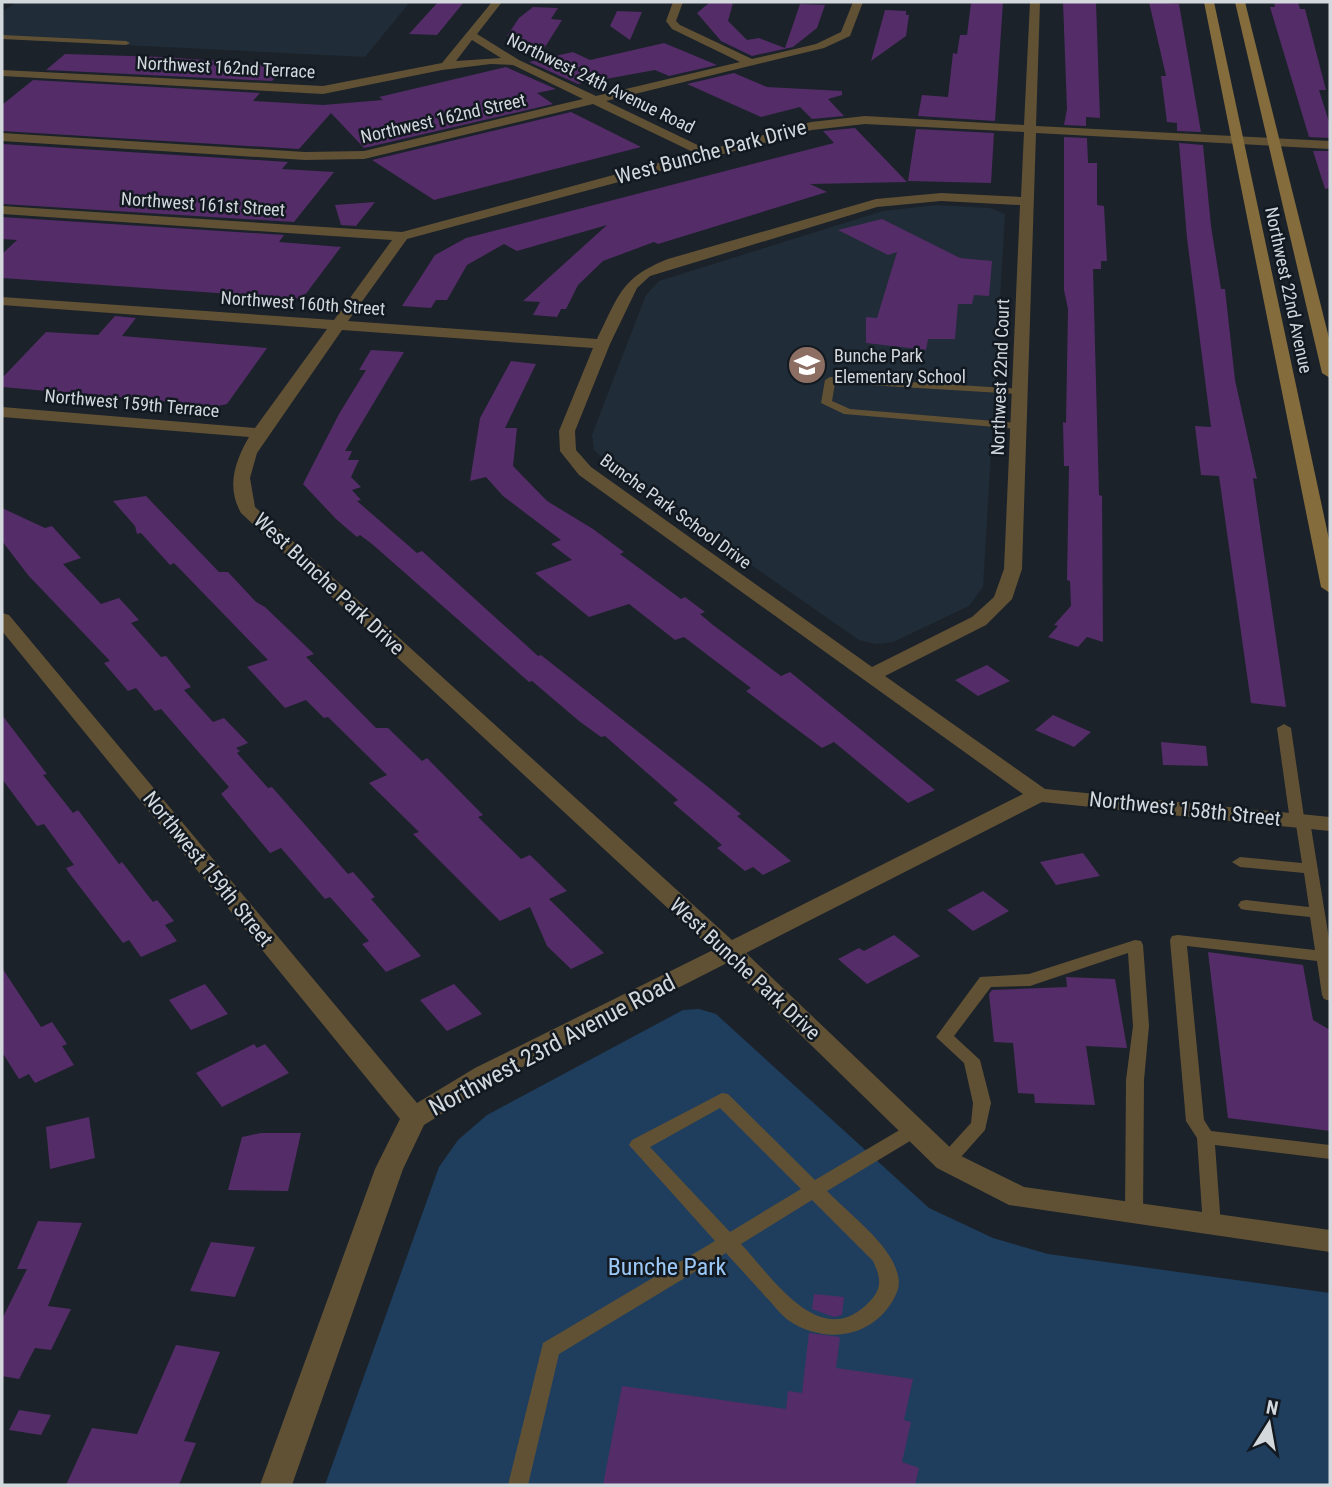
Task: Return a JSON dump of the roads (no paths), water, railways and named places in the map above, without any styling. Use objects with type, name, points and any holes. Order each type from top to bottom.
[{"type":"main road","name":"Northwest 22nd Avenue","points":[[1209,2],[1330,587]]},
{"type":"main road","name":"Northwest 22nd Avenue","points":[[1240,2],[1330,373]]},
{"type":"street","points":[[449,62],[497,2]]},
{"type":"street","points":[[678,2],[671,15],[671,21],[676,27],[752,63]]},
{"type":"street","name":"Northwest 162nd Street","points":[[2,137],[339,156],[387,151],[837,41],[850,27],[858,2]]},
{"type":"street","name":"Northwest 22nd Court","points":[[871,675],[979,621],[1003,599],[1013,569],[1035,2]]},
{"type":"street","name":"Northwest 24th Avenue Road","points":[[472,35],[491,56]]},
{"type":"street","name":"Northwest 24th Avenue Road","points":[[462,44],[482,44]]},
{"type":"street","name":"Northwest 162nd Terrace","points":[[2,73],[323,90],[352,88],[449,62],[472,62],[491,56],[515,62]]},
{"type":"street","name":"Northwest 24th Avenue Road","points":[[515,62],[705,153]]},
{"type":"street","name":"West Bunche Park Drive","points":[[1330,145],[836,121],[705,153],[402,236],[335,325],[260,433],[244,460],[239,482],[247,509],[731,953],[947,1161],[1019,1197],[1330,1241]]},
{"type":"street","name":"Bunche Park School Drive","points":[[1026,201],[941,197],[896,200],[673,262],[645,273],[631,286],[602,344],[567,431],[568,451],[585,471],[1040,795]]},
{"type":"street","name":"Northwest 161st Street","points":[[2,210],[402,236]]},
{"type":"street","name":"Northwest 160th Street","points":[[2,301],[602,344]]},
{"type":"street","name":"Northwest 159th Terrace","points":[[2,412],[260,433]]},
{"type":"street","name":"Northwest 159th Street","points":[[2,619],[414,1118]]},
{"type":"street","name":"Northwest 23rd Avenue Road","points":[[276,1485],[389,1169],[414,1118],[484,1075],[731,953],[1040,795]]},
{"type":"street","name":"Northwest 158th Street","points":[[1040,795],[1330,824]]},
{"type":"lane","points":[[2,37],[126,43]]},
{"type":"lane","points":[[1018,426],[848,411],[826,403],[830,380],[1019,391]]},
{"type":"lane","points":[[1284,728],[1330,995]]},
{"type":"lane","points":[[1240,862],[1310,869]]},
{"type":"lane","points":[[1246,905],[1317,913]]},
{"type":"lane","points":[[1212,1226],[1206,1137],[1195,1121],[1178,940],[1324,956]]},
{"type":"lane","points":[[947,1161],[979,1125],[982,1103],[972,1060],[944,1037],[986,981],[1030,981],[1135,945],[1141,1026],[1135,1080],[1134,1215]]},
{"type":"lane","points":[[722,1099],[814,1191],[880,1256],[888,1272],[890,1289],[882,1305],[868,1319],[836,1328],[806,1322],[793,1313],[638,1145],[722,1099]]},
{"type":"lane","points":[[518,1485],[550,1349],[914,1130]]},
{"type":"lane","points":[[1206,1137],[1330,1152]]},
{"type":"place","name":"Bunche Park Elementary School","points":[[807,365]]},
{"type":"park label","name":"Bunche Park","points":[[667,1267]]}]
